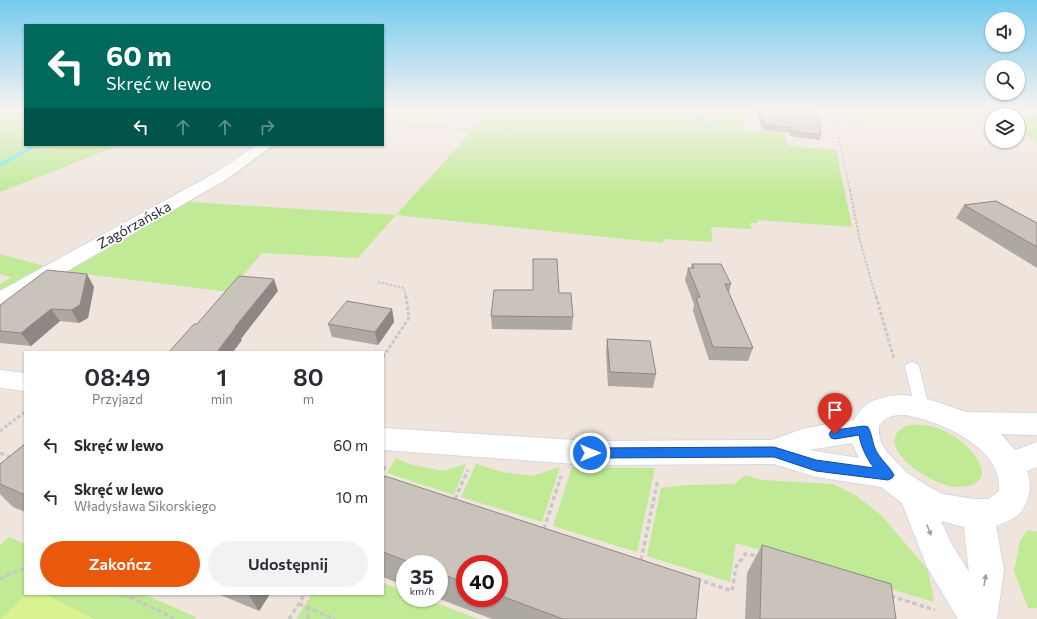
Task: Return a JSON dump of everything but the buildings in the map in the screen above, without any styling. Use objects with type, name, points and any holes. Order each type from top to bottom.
[{"type":"street","name":"Zagórzańska","points":[[0,300],[221,176],[265,146]]},
{"type":"street","points":[[0,379],[24,382]]},
{"type":"street","points":[[906,405],[922,407],[944,413],[964,423],[982,435],[998,450],[1009,465],[1015,480],[1015,495],[1007,505],[993,512],[978,513],[951,510],[928,502],[914,494],[888,475],[874,459],[866,444],[864,430],[868,419],[877,411],[890,406],[906,405]]},
{"type":"street","points":[[964,423],[1037,424]]},
{"type":"street","points":[[774,452],[805,439],[864,430]]},
{"type":"street","points":[[384,439],[590,453],[774,452],[816,466],[888,475]]},
{"type":"street","points":[[1009,465],[1037,454]]},
{"type":"street","points":[[914,494],[939,555],[979,619]]},
{"type":"street","points":[[978,513],[987,570],[979,619]]},
{"type":"lane","points":[[914,373],[922,407]]},
{"type":"path","points":[[839,139],[860,241],[897,369],[914,373]]},
{"type":"path","points":[[378,282],[404,288],[409,318],[384,356]]},
{"type":"path","points":[[0,431],[24,413]]},
{"type":"path","points":[[454,499],[480,446]]},
{"type":"path","points":[[544,529],[569,451]]},
{"type":"path","points":[[640,560],[664,452]]},
{"type":"path","points":[[0,453],[19,461]]},
{"type":"path","points":[[447,496],[462,501]]},
{"type":"path","points":[[537,526],[552,531]]},
{"type":"path","points":[[692,577],[732,591],[736,567],[745,554],[760,556]]},
{"type":"path","points":[[633,558],[648,563]]},
{"type":"path","points":[[0,580],[5,576],[24,568]]},
{"type":"path","points":[[699,588],[700,580]]},
{"type":"path","points":[[125,595],[172,617],[172,619]]},
{"type":"path","points":[[289,619],[304,595]]},
{"type":"path","points":[[890,596],[943,612]]},
{"type":"path","points":[[299,604],[335,619]]},
{"type":"path","points":[[307,607],[308,619]]},
{"type":"green space","points":[[0,139],[24,139],[24,146],[117,146],[0,192]]},
{"type":"green space","points":[[465,139],[786,139],[789,146],[836,150],[852,227],[758,220],[758,223],[750,223],[752,229],[712,227],[713,242],[664,239],[663,243],[396,215]]},
{"type":"green space","points":[[270,146],[276,146],[235,175],[190,202],[396,215],[358,258],[262,253],[229,292],[61,271]]},
{"type":"green space","points":[[0,254],[48,267],[0,294],[0,285],[11,277],[0,274]]},
{"type":"green space","points":[[909,425],[925,425],[935,427],[958,439],[967,446],[980,464],[982,472],[980,479],[973,484],[959,487],[947,485],[934,480],[907,463],[898,452],[894,442],[897,433]]},
{"type":"green space","points":[[396,458],[409,464],[443,471],[466,464],[454,495],[387,473]]},
{"type":"green space","points":[[476,464],[502,472],[532,476],[560,467],[542,522],[461,497]]},
{"type":"green space","points":[[572,467],[655,468],[637,552],[553,526]]},
{"type":"green space","points":[[746,475],[762,480],[833,484],[855,495],[881,515],[928,570],[934,602],[736,543],[730,582],[647,556],[661,488],[687,485],[734,484]]},
{"type":"green space","points":[[1028,530],[1037,532],[1037,608],[1028,608],[1014,571],[1020,541]]},
{"type":"green space","points":[[9,537],[24,544],[24,595],[145,595],[196,617],[196,619],[0,619],[0,545]]},
{"type":"green space","points":[[384,583],[396,588],[396,607],[447,607],[478,619],[296,619],[311,595],[384,595]]},
{"type":"green space","points":[[25,595],[47,595],[95,619],[0,619]]},
{"type":"waterway","points":[[0,165],[35,146]]},
{"type":"route","points":[[590,453],[774,452],[816,466],[888,475],[874,459],[866,444],[864,430],[835,434]]}]
